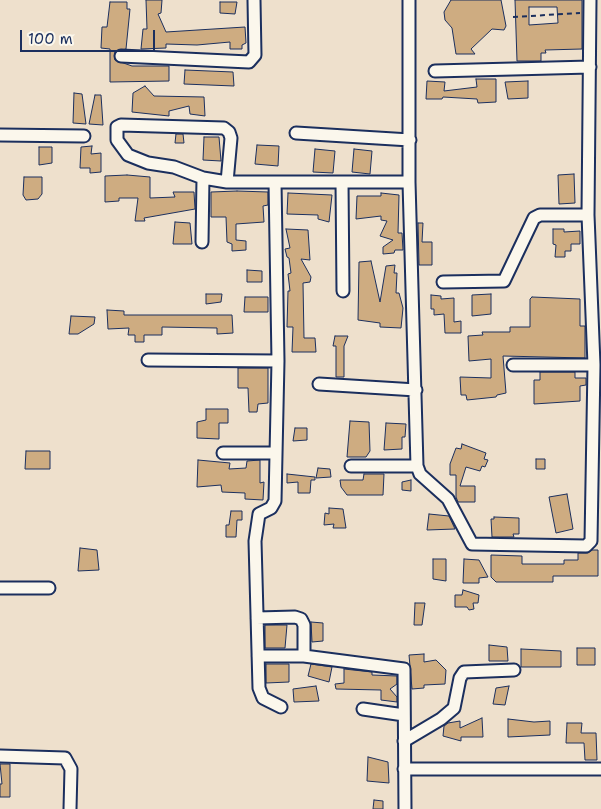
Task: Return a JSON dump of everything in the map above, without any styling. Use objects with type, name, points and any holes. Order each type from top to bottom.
[{"type":"street","points":[[121,56],[248,62],[254,55],[254,0]]},
{"type":"street","points":[[409,0],[409,182],[417,466],[420,474],[448,499],[472,544],[589,545],[591,541],[594,365],[588,215],[590,0]]},
{"type":"street","points":[[435,71],[590,67]]},
{"type":"street","points":[[227,182],[231,138],[229,132],[224,128],[118,126],[117,140],[128,155],[148,163],[174,167],[204,178],[227,182],[409,182]]},
{"type":"street","points":[[296,133],[410,140]]},
{"type":"street","points":[[0,135],[84,136]]},
{"type":"street","points":[[202,242],[204,178]]},
{"type":"street","points":[[275,182],[278,361],[275,501],[271,508],[259,514],[255,541],[260,693],[263,698],[282,707]]},
{"type":"street","points":[[342,182],[343,291]]},
{"type":"street","points":[[443,282],[504,281],[534,218],[540,214],[588,215]]},
{"type":"street","points":[[148,360],[278,361]]},
{"type":"street","points":[[513,365],[594,365]]},
{"type":"street","points":[[319,384],[416,390]]},
{"type":"street","points":[[224,453],[275,453]]},
{"type":"street","points":[[351,466],[417,466]]},
{"type":"street","points":[[0,588],[49,588]]},
{"type":"street","points":[[257,618],[294,617],[301,619],[304,625],[304,656]]},
{"type":"street","points":[[258,656],[304,656],[403,667],[406,672],[404,715],[405,809]]},
{"type":"street","points":[[404,741],[450,714],[454,708],[460,678],[464,672],[514,670]]},
{"type":"street","points":[[363,709],[404,715]]},
{"type":"street","points":[[0,756],[65,758],[71,769],[70,809]]},
{"type":"street","points":[[404,769],[601,769]]},
{"type":"path","points":[[513,17],[590,12]]},
{"type":"building","points":[[146,0],[162,0],[161,13],[158,14],[166,32],[245,27],[246,43],[242,45],[242,49],[230,49],[230,42],[197,45],[166,44],[166,48],[141,49],[143,29],[147,29]]},
{"type":"building","points":[[451,0],[501,0],[506,26],[504,30],[492,29],[471,49],[475,54],[456,54],[452,28],[445,20],[444,12]]},
{"type":"building","points":[[515,0],[582,0],[582,49],[545,50],[546,53],[541,53],[541,61],[517,61]],"holes":[[[529,7],[557,7],[558,23],[529,25]]]},
{"type":"building","points":[[110,2],[127,2],[127,9],[130,9],[126,49],[115,52],[115,60],[132,66],[169,66],[169,81],[110,82],[110,49],[101,48],[102,27],[107,27]]},
{"type":"building","points":[[220,2],[237,2],[235,14],[220,13]]},
{"type":"building","points":[[185,70],[233,72],[234,86],[184,84]]},
{"type":"building","points":[[476,79],[496,79],[496,102],[478,103],[477,99],[443,97],[442,99],[426,99],[427,81],[445,82],[444,91],[477,87]]},
{"type":"building","points":[[528,81],[528,98],[508,99],[505,82]]},
{"type":"building","points":[[145,86],[154,96],[204,97],[205,116],[190,114],[189,106],[169,111],[169,116],[132,112],[133,93]]},
{"type":"building","points":[[74,93],[82,94],[86,124],[73,123]]},
{"type":"building","points":[[95,95],[101,95],[103,125],[89,124]]},
{"type":"building","points":[[176,134],[183,134],[184,143],[175,143]]},
{"type":"building","points":[[204,137],[219,137],[221,161],[203,160]]},
{"type":"building","points":[[257,145],[279,146],[278,166],[255,164]]},
{"type":"building","points":[[92,146],[91,154],[101,153],[101,172],[90,173],[90,168],[80,168],[81,147]]},
{"type":"building","points":[[39,147],[52,147],[52,163],[39,165]]},
{"type":"building","points":[[315,149],[335,151],[333,173],[313,172]]},
{"type":"building","points":[[354,149],[372,151],[370,174],[352,172]]},
{"type":"building","points":[[574,174],[575,203],[559,204],[558,175]]},
{"type":"building","points":[[105,176],[150,177],[150,198],[175,197],[173,192],[194,192],[195,209],[144,218],[145,221],[135,221],[138,198],[119,198],[119,201],[105,202]]},
{"type":"building","points":[[24,177],[42,177],[42,194],[38,199],[26,200],[23,195]]},
{"type":"building","points":[[211,192],[268,192],[268,205],[263,206],[264,222],[236,224],[236,240],[246,241],[246,250],[232,251],[232,244],[227,242],[226,217],[211,217]]},
{"type":"building","points":[[288,193],[332,195],[329,222],[318,219],[318,215],[287,214]]},
{"type":"building","points":[[381,193],[399,195],[398,233],[402,233],[403,250],[395,250],[394,253],[383,254],[383,247],[393,240],[380,236],[387,221],[381,220],[381,216],[356,219],[357,196],[381,196]]},
{"type":"building","points":[[175,222],[190,223],[192,244],[173,244]]},
{"type":"building","points":[[418,223],[423,223],[422,242],[432,242],[432,265],[419,265]]},
{"type":"building","points":[[286,229],[308,230],[310,260],[301,259],[311,277],[310,282],[303,283],[304,338],[315,338],[316,352],[292,352],[293,327],[287,327],[288,291],[290,291],[288,274],[291,273],[289,258],[285,249],[290,248]]},
{"type":"building","points":[[553,229],[564,229],[564,232],[580,231],[580,244],[571,244],[571,251],[565,251],[565,257],[555,257],[556,245],[553,244]]},
{"type":"building","points":[[371,261],[380,302],[386,266],[395,265],[394,273],[397,273],[396,293],[399,293],[403,308],[401,328],[380,327],[380,323],[358,320],[359,262]]},
{"type":"building","points":[[247,270],[262,271],[262,282],[247,282]]},
{"type":"building","points":[[206,294],[222,294],[221,302],[206,304]]},
{"type":"building","points":[[491,294],[491,314],[472,316],[472,295]]},
{"type":"building","points":[[431,295],[441,296],[441,299],[454,298],[454,322],[461,321],[461,333],[445,333],[444,314],[434,315],[434,309],[431,309]]},
{"type":"building","points":[[245,297],[268,297],[268,312],[244,312]]},
{"type":"building","points":[[532,297],[580,299],[580,326],[585,326],[585,358],[503,356],[506,393],[496,397],[467,400],[466,395],[461,395],[460,377],[491,378],[491,359],[469,361],[468,336],[483,335],[482,332],[510,332],[510,327],[530,327],[530,299]]},
{"type":"building","points":[[107,310],[124,311],[124,315],[232,315],[233,333],[217,334],[217,328],[162,327],[162,335],[144,335],[144,342],[135,342],[135,335],[128,335],[129,328],[108,329]]},
{"type":"building","points":[[71,316],[95,317],[94,324],[78,334],[69,334]]},
{"type":"building","points":[[335,336],[348,336],[344,346],[344,377],[336,377],[336,346],[333,346]]},
{"type":"building","points":[[238,368],[268,368],[268,403],[258,404],[257,412],[249,412],[248,388],[238,388]]},
{"type":"building","points":[[540,372],[575,372],[575,378],[586,378],[586,385],[580,386],[580,401],[534,404],[534,380],[540,380]]},
{"type":"building","points":[[206,409],[228,409],[228,423],[219,423],[219,439],[197,438],[197,422],[206,420]]},
{"type":"building","points":[[350,421],[369,422],[370,451],[366,457],[347,457]]},
{"type":"building","points":[[386,423],[406,424],[405,437],[402,437],[402,449],[384,450]]},
{"type":"building","points":[[295,428],[307,428],[307,440],[293,441]]},
{"type":"building","points":[[462,444],[486,453],[484,459],[488,460],[485,467],[482,466],[480,471],[466,467],[460,486],[475,486],[475,502],[458,502],[456,497],[456,475],[450,475],[450,464],[456,448],[461,449]]},
{"type":"building","points":[[26,451],[50,451],[50,469],[25,469]]},
{"type":"building","points":[[536,459],[545,459],[545,469],[536,469]]},
{"type":"building","points":[[198,460],[230,463],[229,469],[246,468],[247,461],[260,460],[260,483],[264,482],[263,500],[245,499],[245,493],[222,492],[221,485],[197,487]]},
{"type":"building","points":[[318,468],[330,469],[331,477],[316,478]]},
{"type":"building","points":[[287,474],[315,477],[315,480],[311,480],[310,493],[298,493],[298,482],[287,483]]},
{"type":"building","points":[[364,474],[384,474],[383,495],[347,495],[341,487],[340,480],[363,480]]},
{"type":"building","points":[[411,480],[411,491],[402,490],[402,482]]},
{"type":"building","points":[[567,494],[573,529],[556,533],[549,497]]},
{"type":"building","points":[[329,508],[343,509],[346,528],[333,528],[334,524],[324,525],[325,513],[329,514]]},
{"type":"building","points":[[231,511],[242,511],[242,520],[237,520],[236,537],[226,537],[226,525],[229,525]]},
{"type":"building","points":[[429,514],[449,516],[455,529],[427,530]]},
{"type":"building","points":[[494,517],[519,518],[519,534],[513,534],[514,537],[492,537],[491,519],[494,519]]},
{"type":"building","points":[[80,548],[97,550],[99,570],[78,571]]},
{"type":"building","points":[[592,550],[598,550],[598,576],[553,576],[553,582],[496,582],[491,577],[491,555],[522,556],[522,564],[564,564],[564,560],[578,560],[578,553],[588,553]]},
{"type":"building","points":[[433,559],[446,559],[446,581],[433,579]]},
{"type":"building","points":[[464,559],[479,560],[488,577],[479,578],[479,583],[463,583]]},
{"type":"building","points":[[463,590],[479,595],[478,603],[473,603],[474,609],[469,610],[467,607],[455,607],[455,595],[462,595]]},
{"type":"building","points":[[415,603],[425,603],[422,625],[414,625]]},
{"type":"building","points":[[311,622],[323,623],[323,641],[312,642]]},
{"type":"building","points":[[265,625],[287,625],[285,648],[265,648]]},
{"type":"building","points":[[489,645],[507,647],[508,661],[489,661]]},
{"type":"building","points":[[577,648],[595,648],[595,665],[577,665]]},
{"type":"building","points":[[521,649],[561,651],[561,667],[521,667]]},
{"type":"building","points":[[424,654],[424,662],[436,660],[446,670],[445,684],[424,685],[424,688],[412,689],[409,655]]},
{"type":"building","points":[[266,664],[289,664],[289,682],[266,683]]},
{"type":"building","points":[[311,664],[332,667],[329,682],[308,676]]},
{"type":"building","points":[[344,669],[372,672],[372,675],[397,676],[397,684],[390,689],[397,697],[397,702],[381,700],[381,690],[336,689],[335,684],[344,683]]},
{"type":"building","points":[[316,686],[319,701],[294,702],[293,689]]},
{"type":"building","points":[[509,686],[505,705],[493,704],[496,688]]},
{"type":"building","points":[[482,718],[483,737],[461,737],[461,741],[443,736],[444,726],[448,723],[460,721],[460,728]]},
{"type":"building","points":[[508,719],[534,722],[550,721],[550,735],[508,737]]},
{"type":"building","points":[[567,723],[582,723],[581,733],[596,733],[597,760],[585,760],[584,743],[566,743]]},
{"type":"building","points":[[368,757],[388,762],[389,783],[367,781]]},
{"type":"building","points":[[0,764],[10,764],[10,797],[0,797],[0,784],[2,784]]},
{"type":"building","points":[[374,800],[383,801],[383,809],[373,809]]}]
